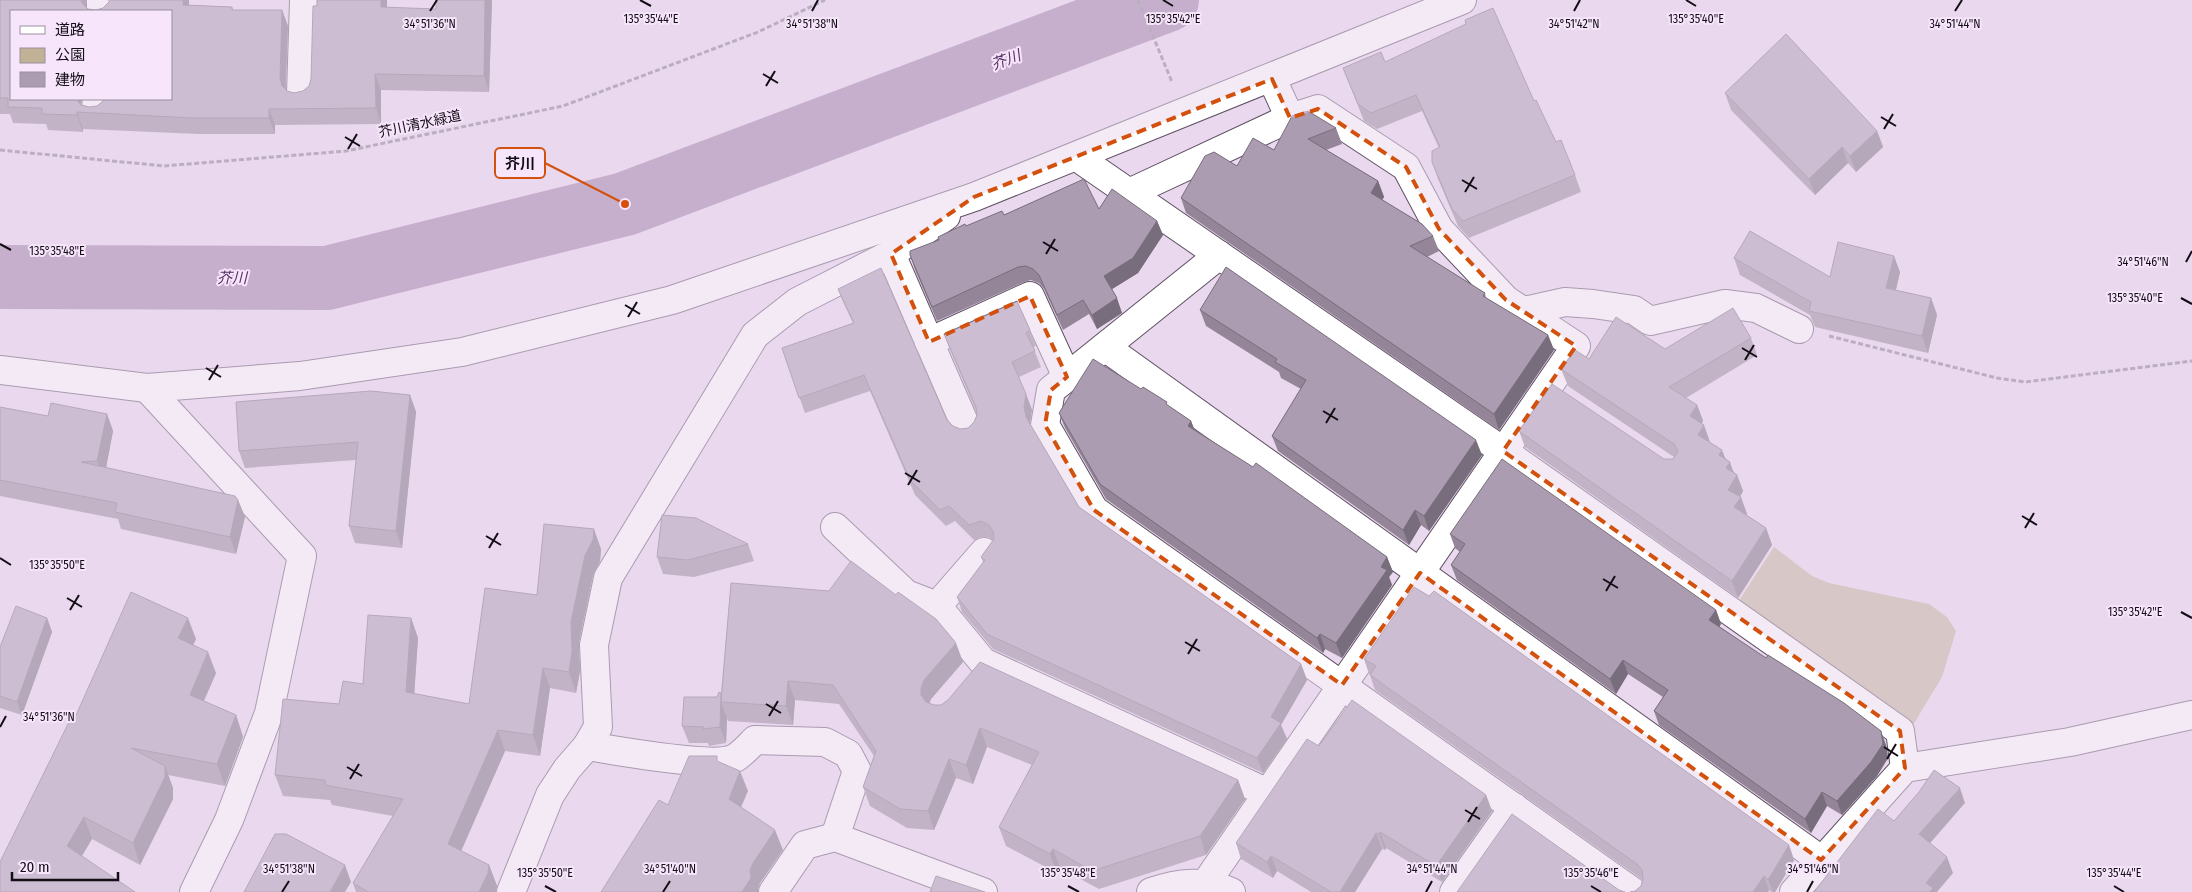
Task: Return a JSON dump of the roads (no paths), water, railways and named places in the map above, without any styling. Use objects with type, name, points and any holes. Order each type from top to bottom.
[{"type":"street","points":[[301,94],[304,0]]},
{"type":"street","points":[[0,370],[148,388],[300,376],[462,352],[672,300],[974,197],[1272,79],[1462,0]]},
{"type":"street","points":[[1272,79],[1290,118]]},
{"type":"street","points":[[1129,193],[1290,118],[1318,109],[1406,167],[1439,229],[1506,300],[1576,346],[1206,883]]},
{"type":"street","points":[[1077,157],[1503,451],[1900,731],[1905,768]]},
{"type":"street","points":[[511,892],[550,795],[572,763],[587,746],[598,727],[594,645],[608,578],[755,335],[797,302],[891,254],[974,197]]},
{"type":"street","points":[[891,254],[967,429]]},
{"type":"street","points":[[1219,255],[1051,390],[1045,425],[1094,510],[1514,807],[1623,889]]},
{"type":"street","points":[[929,342],[1030,296],[1067,377]]},
{"type":"street","points":[[1524,312],[1565,302],[1594,304],[1634,310],[1650,321],[1725,304],[1756,308],[1800,329]]},
{"type":"street","points":[[1105,347],[1821,860]]},
{"type":"street","points":[[148,388],[302,556],[269,713],[230,820],[194,892]]},
{"type":"street","points":[[835,527],[906,594],[937,606],[974,672],[1268,793]]},
{"type":"street","points":[[937,606],[984,552]]},
{"type":"street","points":[[1794,892],[1905,768],[2070,742],[2192,715]]},
{"type":"street","points":[[587,746],[680,760],[708,760],[734,759],[755,740],[825,742],[848,754],[856,771],[835,837]]},
{"type":"street","points":[[1454,892],[1514,807]]},
{"type":"street","points":[[773,892],[804,845],[835,837],[983,892]]},
{"type":"street","points":[[1151,892],[1183,884],[1206,883],[1231,892]]},
{"type":"waterway","name":"芥川","points":[[0,277],[327,278],[625,204],[1167,0]]},
{"type":"place","name":"芥川","points":[[625,204]]}]
